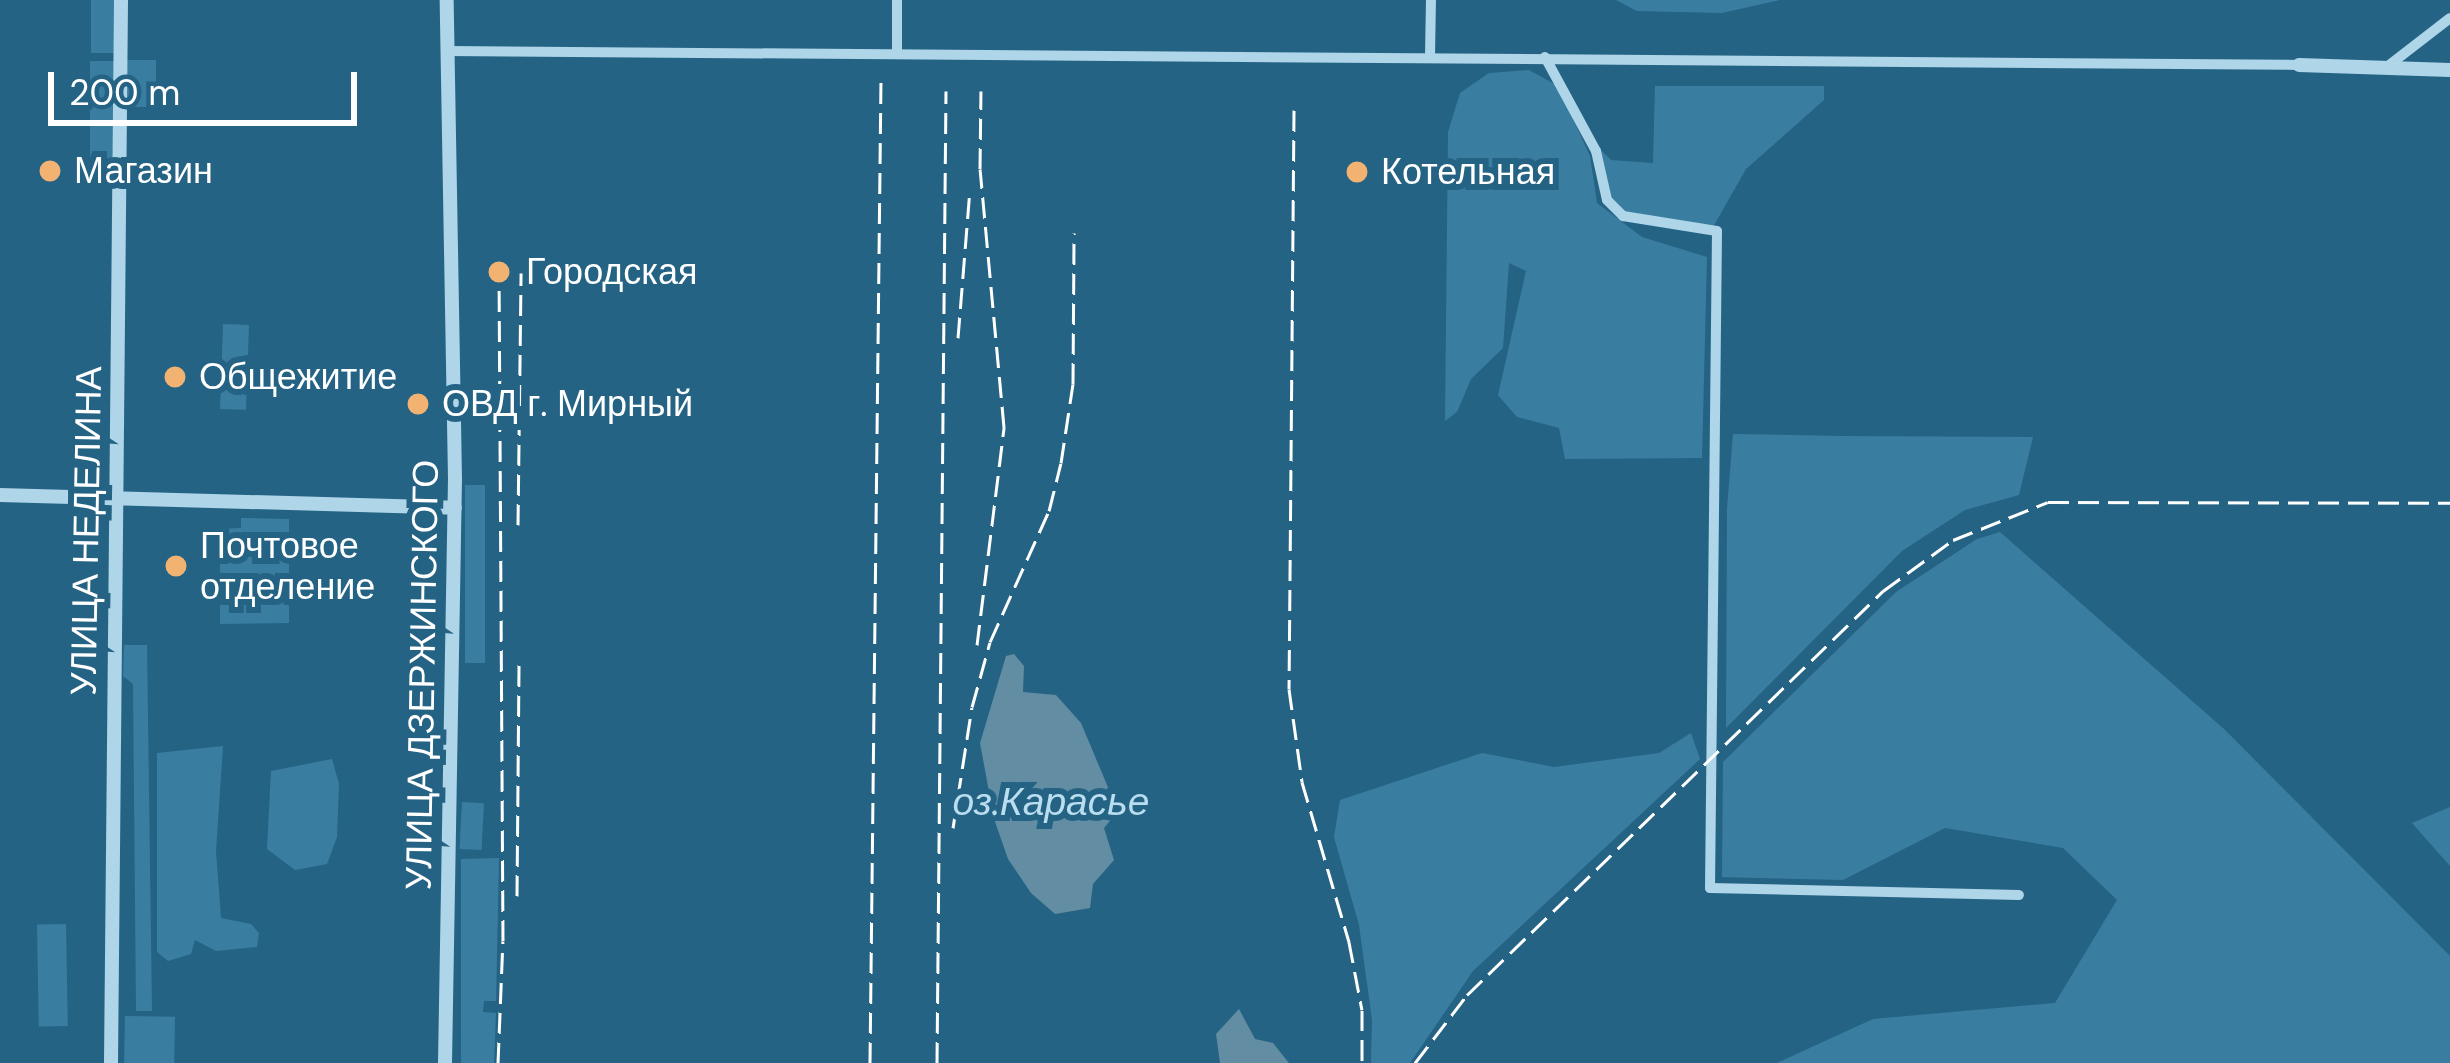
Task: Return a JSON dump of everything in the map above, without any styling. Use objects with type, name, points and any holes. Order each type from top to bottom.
[{"type":"street","name":"УЛИЦА НЕДЕЛИНА","points":[[111,1063],[121,0]]},
{"type":"street","name":"УЛИЦА ДЗЕРЖИНСКОГО","points":[[446,1063],[454,508],[447,0]]},
{"type":"street","points":[[897,0],[897,54]]},
{"type":"street","points":[[1430,0],[1430,56]]},
{"type":"street","points":[[2388,66],[2450,18]]},
{"type":"street","points":[[446,51],[1545,57],[2450,70]]},
{"type":"street","points":[[1545,57],[1596,151],[1607,200],[1623,216],[1717,231],[1710,888],[2019,895]]},
{"type":"street","points":[[0,495],[454,508]]},
{"type":"shaded area","points":[[91,0],[116,0],[116,53],[91,53]]},
{"type":"shaded area","points":[[1616,0],[1780,0],[1722,13],[1637,11]]},
{"type":"shaded area","points":[[125,60],[156,60],[156,107],[125,107]]},
{"type":"shaded area","points":[[90,61],[117,61],[117,187],[90,187]]},
{"type":"shaded area","points":[[1529,70],[1558,86],[1590,156],[1597,203],[1642,237],[1707,257],[1702,458],[1565,459],[1559,428],[1517,417],[1498,395],[1526,271],[1509,263],[1503,348],[1471,379],[1457,412],[1445,421],[1448,132],[1460,93],[1489,73]]},
{"type":"shaded area","points":[[1655,86],[1824,86],[1824,100],[1746,169],[1713,227],[1627,214],[1610,198],[1600,149],[1611,160],[1653,163]]},
{"type":"shaded area","points":[[223,324],[249,325],[246,410],[220,409]]},
{"type":"shaded area","points":[[1733,434],[2033,437],[2019,495],[1965,510],[1902,551],[1726,728],[1727,509]]},
{"type":"shaded area","points":[[465,485],[485,485],[485,663],[465,663]]},
{"type":"shaded area","points":[[241,518],[289,519],[289,623],[220,624],[220,529],[241,528]]},
{"type":"shaded area","points":[[2000,532],[2224,729],[2450,956],[2450,1063],[1777,1063],[1873,1019],[2055,1003],[2117,900],[2063,848],[1945,828],[1843,880],[1722,877],[1723,762],[1896,592],[1977,539]]},
{"type":"shaded area","points":[[124,645],[147,645],[152,1011],[136,1011],[133,684],[123,676]]},
{"type":"shaded area","points":[[1691,733],[1700,759],[1473,971],[1410,1063],[1371,1063],[1372,1020],[1359,925],[1334,837],[1340,800],[1482,753],[1554,767],[1659,753]]},
{"type":"shaded area","points":[[223,746],[216,851],[221,918],[251,924],[259,933],[257,947],[216,951],[195,940],[191,954],[168,961],[157,952],[157,753]]},
{"type":"shaded area","points":[[332,759],[339,784],[337,837],[327,864],[295,870],[267,849],[271,771]]},
{"type":"shaded area","points":[[462,802],[484,803],[482,850],[460,849]]},
{"type":"shaded area","points":[[2450,807],[2450,866],[2412,823]]},
{"type":"shaded area","points":[[499,858],[496,1001],[484,1001],[483,1012],[496,1013],[494,1063],[461,1063],[461,859]]},
{"type":"shaded area","points":[[66,924],[68,1026],[39,1026],[37,925]]},
{"type":"shaded area","points":[[125,1016],[175,1017],[174,1063],[124,1063]]},
{"type":"water","name":"оз.Карасье","points":[[1014,654],[1024,666],[1023,692],[1056,695],[1081,723],[1118,811],[1104,828],[1114,860],[1093,884],[1090,908],[1055,914],[1031,893],[1008,859],[994,819],[980,743],[1006,656]]},
{"type":"water","points":[[1239,1009],[1255,1039],[1273,1043],[1289,1063],[1220,1063],[1216,1034]]},
{"type":"railway","points":[[870,1063],[881,77]]},
{"type":"railway","points":[[937,1063],[946,91]]},
{"type":"railway","points":[[977,645],[1004,427],[980,169],[981,91]]},
{"type":"railway","points":[[1294,110],[1289,689],[1302,782],[1349,942],[1362,1010],[1362,1063]]},
{"type":"railway","points":[[958,338],[970,189]]},
{"type":"railway","points":[[953,828],[972,707],[990,642],[1049,511],[1061,463],[1073,384],[1074,233]]},
{"type":"railway","points":[[498,1063],[503,941],[499,272]]},
{"type":"railway","points":[[518,525],[521,273]]},
{"type":"railway","points":[[1415,1063],[1467,995],[1883,591],[1953,540],[2048,502],[2450,503]]},
{"type":"railway","points":[[517,896],[519,657]]},
{"type":"place","name":"Магазин","points":[[50,171]]},
{"type":"place","name":"Котельная","points":[[1357,172]]},
{"type":"place","name":"Городская","points":[[499,272]]},
{"type":"place","name":"Общежитие","points":[[175,377]]},
{"type":"place","name":"ОВД г. Мирный","points":[[418,404]]},
{"type":"place","name":"Почтовое отделение","points":[[176,566]]}]
